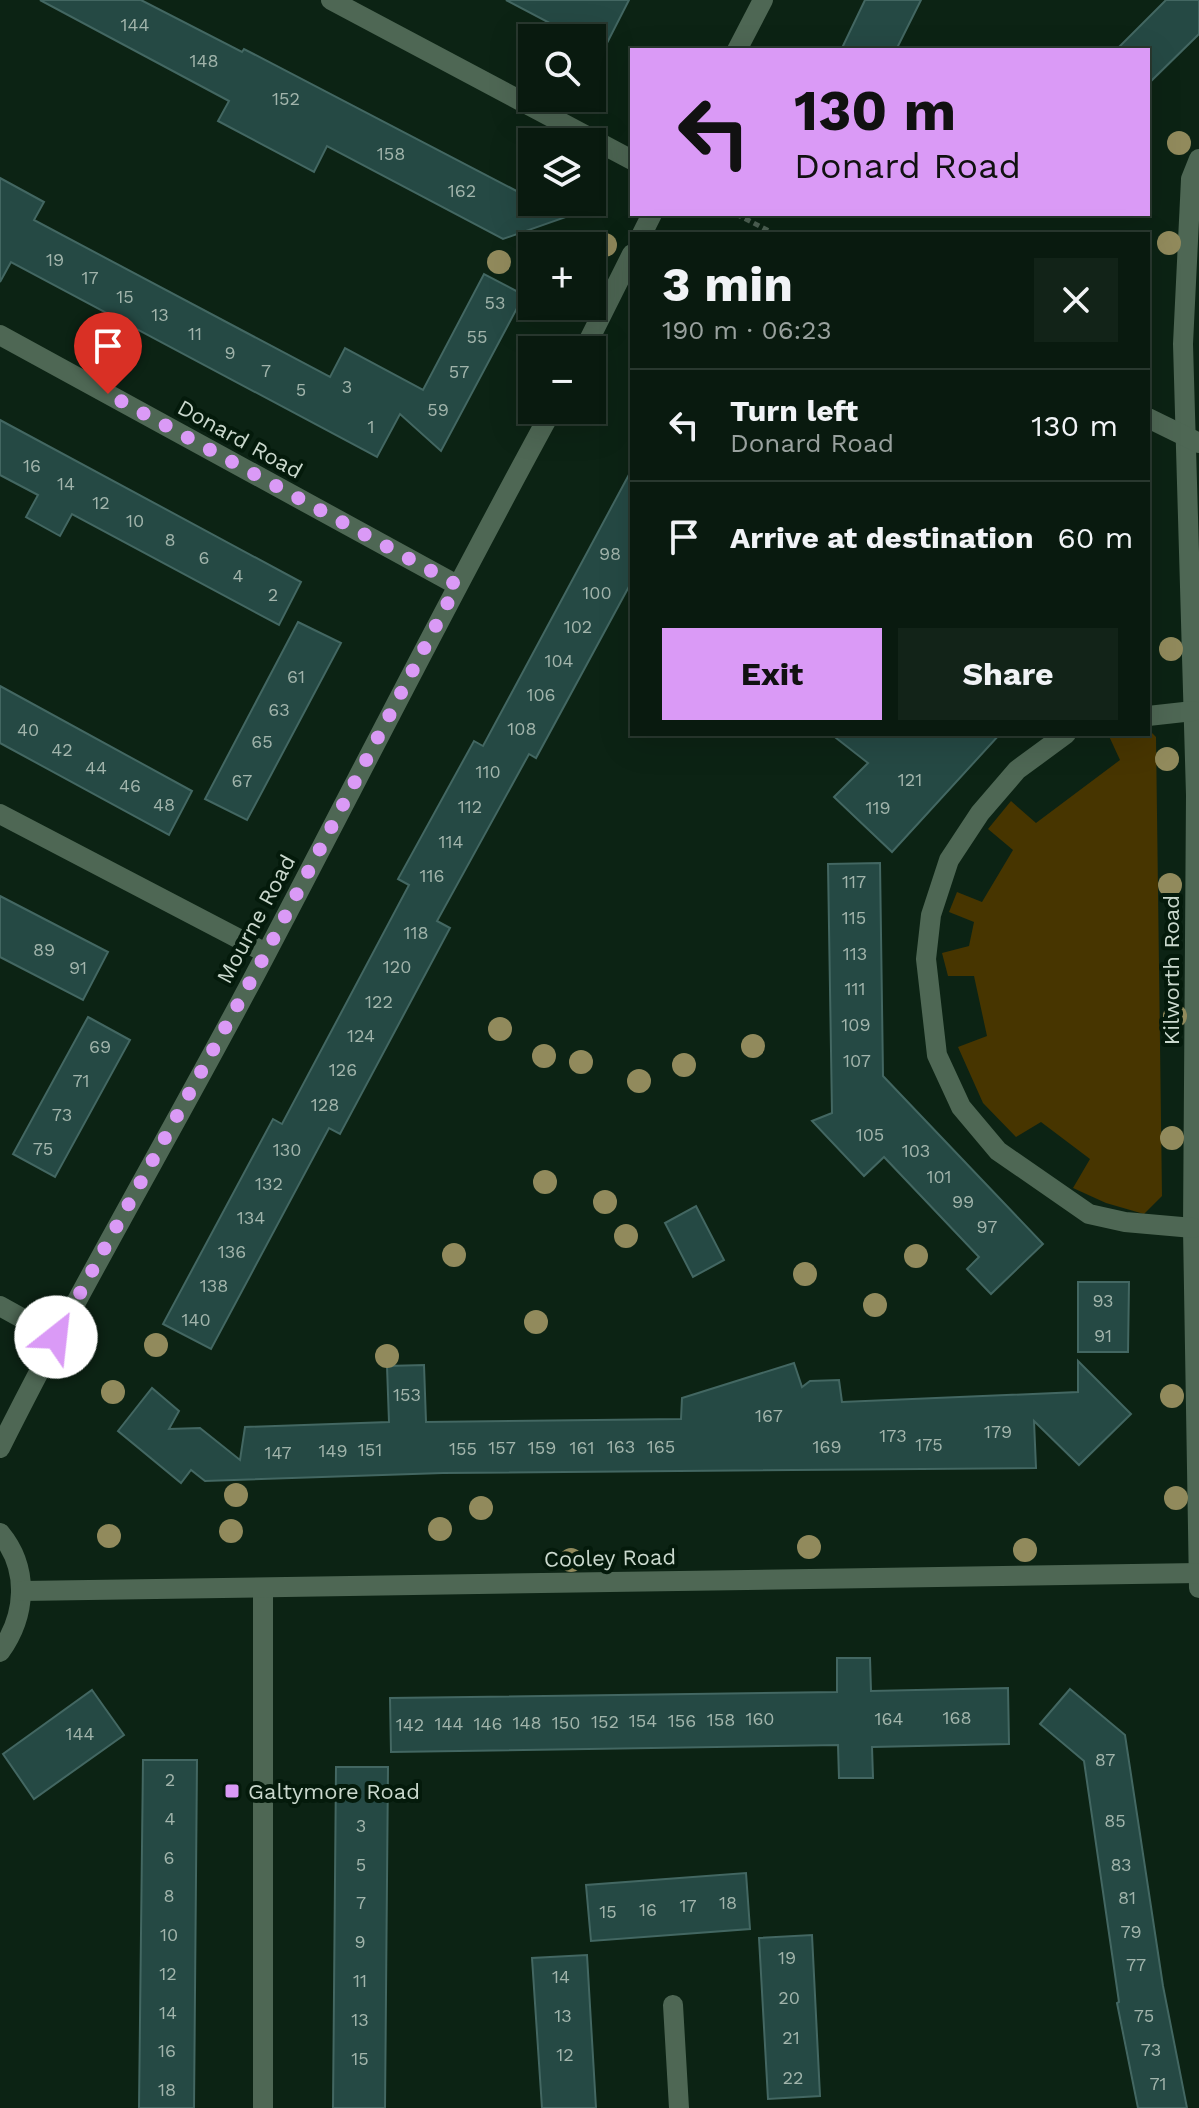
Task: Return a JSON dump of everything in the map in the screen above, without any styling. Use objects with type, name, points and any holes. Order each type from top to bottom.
[{"type":"street","points":[[331,0],[630,159]]},
{"type":"street","points":[[738,48],[763,0]]},
{"type":"street","name":"Kilworth Road","points":[[1199,159],[1191,179],[1183,344],[1192,440],[1196,795],[1193,1228],[1199,1588]]},
{"type":"street","points":[[591,336],[630,258]]},
{"type":"street","name":"Donard Road","points":[[0,335],[457,585]]},
{"type":"street","points":[[1150,419],[1192,440]]},
{"type":"street","name":"Mourne Road","points":[[0,1448],[56,1337],[266,953],[544,424]]},
{"type":"street","points":[[1150,716],[1193,711]]},
{"type":"street","points":[[1063,736],[1017,770],[980,813],[949,860],[931,915],[926,959],[937,1055],[961,1107],[998,1151],[1089,1214],[1125,1222],[1193,1228]]},
{"type":"street","points":[[0,814],[266,953]]},
{"type":"street","points":[[0,1306],[56,1337]]},
{"type":"street","points":[[0,1533],[19,1566],[22,1591],[20,1613],[13,1633],[0,1652]]},
{"type":"street","name":"Cooley Road","points":[[22,1591],[1199,1573]]},
{"type":"street","points":[[263,1588],[263,2108]]},
{"type":"street","points":[[673,2005],[679,2108]]},
{"type":"path","points":[[740,216],[771,232]]},
{"type":"shaded area","points":[[1150,731],[1156,737],[1162,1196],[1144,1214],[1106,1203],[1073,1188],[1090,1159],[1041,1122],[1016,1137],[983,1103],[958,1047],[987,1036],[974,976],[948,976],[942,953],[969,946],[974,922],[949,912],[957,892],[982,902],[1013,850],[988,829],[1011,801],[1036,823],[1120,760],[1109,736],[1150,736]]},
{"type":"building","points":[[40,0],[141,0],[242,52],[244,49],[518,192],[518,216],[566,217],[503,239],[327,146],[314,172],[218,121],[229,101]]},
{"type":"building","points":[[506,0],[629,0],[606,45],[606,24],[551,24]]},
{"type":"building","points":[[865,0],[921,0],[897,48],[842,48]]},
{"type":"building","points":[[1166,0],[1199,0],[1199,34],[1150,82],[1150,48],[1118,48]]},
{"type":"building","points":[[0,178],[44,202],[34,220],[330,377],[345,348],[423,390],[484,274],[518,292],[518,306],[441,451],[400,414],[377,457],[11,262],[0,282]]},
{"type":"building","points":[[0,420],[301,582],[279,625],[72,514],[60,536],[26,517],[38,495],[0,475]]},
{"type":"building","points":[[630,473],[630,585],[536,758],[529,754],[437,921],[450,928],[340,1134],[329,1128],[211,1349],[163,1324],[273,1119],[282,1124],[409,885],[398,879],[474,741],[483,746]]},
{"type":"building","points":[[298,622],[341,643],[247,820],[205,799]]},
{"type":"building","points":[[0,686],[192,791],[169,835],[0,743]]},
{"type":"building","points":[[834,736],[998,736],[892,852],[834,797],[868,763]]},
{"type":"building","points":[[880,863],[883,1076],[1043,1244],[991,1294],[967,1269],[979,1257],[884,1157],[864,1176],[812,1121],[832,1113],[828,864]]},
{"type":"building","points":[[0,896],[108,952],[83,1000],[0,957]]},
{"type":"building","points":[[88,1017],[130,1040],[55,1177],[13,1154]]},
{"type":"building","points":[[696,1206],[724,1260],[693,1277],[665,1223]]},
{"type":"building","points":[[1078,1282],[1129,1282],[1128,1352],[1078,1352]]},
{"type":"building","points":[[1078,1361],[1131,1414],[1079,1465],[1034,1421],[1036,1468],[443,1473],[205,1481],[191,1470],[181,1483],[118,1431],[152,1388],[179,1411],[169,1429],[200,1428],[240,1460],[245,1427],[389,1422],[387,1366],[424,1365],[426,1422],[681,1419],[682,1398],[794,1363],[802,1387],[810,1381],[839,1380],[842,1402],[1078,1392]]},
{"type":"building","points":[[837,1658],[870,1658],[871,1691],[1008,1688],[1009,1744],[872,1747],[873,1778],[839,1778],[838,1745],[391,1752],[390,1698],[837,1692]]},
{"type":"building","points":[[1070,1689],[1125,1735],[1163,1986],[1187,2108],[1138,2108],[1117,2003],[1084,1761],[1040,1724]]},
{"type":"building","points":[[92,1690],[124,1735],[34,1799],[3,1754]]},
{"type":"building","points":[[143,1760],[197,1760],[194,2108],[139,2108]]},
{"type":"building","points":[[336,1767],[388,1767],[385,2108],[333,2108]]},
{"type":"building","points":[[746,1873],[750,1929],[591,1941],[586,1885]]},
{"type":"building","points":[[812,1935],[820,2096],[768,2099],[759,1938]]},
{"type":"building","points":[[587,1955],[596,2108],[542,2108],[532,1958]]},
{"type":"place","name":"Galtymore Road","points":[[232,1791]]},
{"type":"route","points":[[56,1337],[266,953],[457,585],[108,394]]}]
